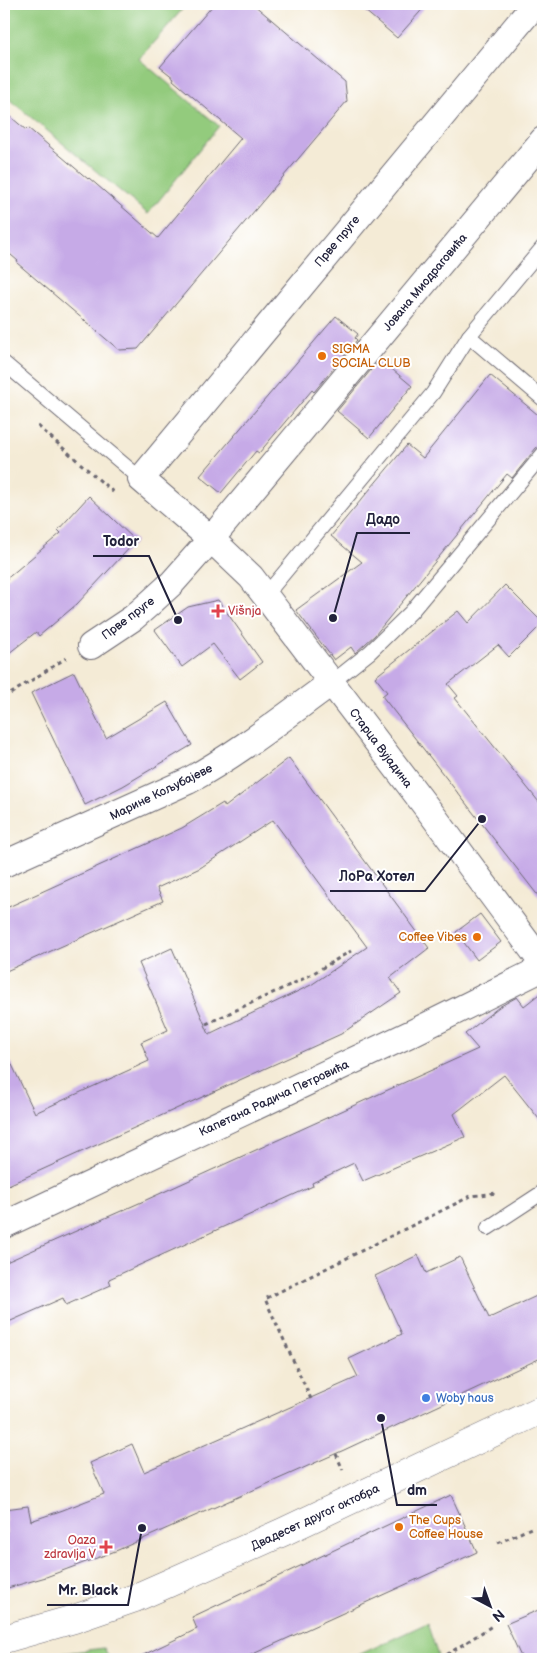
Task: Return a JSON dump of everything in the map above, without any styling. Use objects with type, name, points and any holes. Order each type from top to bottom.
[{"type":"main road","name":"Двадесет другог октобра","points":[[4,1639],[74,1619],[111,1606],[226,1559],[543,1409]]},
{"type":"street","name":"Прве пруге","points":[[140,479],[535,4]]},
{"type":"street","name":"Јована Миодраговића","points":[[211,539],[543,140]]},
{"type":"street","points":[[140,479],[211,539]]},
{"type":"street","name":"Прве пруге","points":[[91,646],[149,604],[172,583],[211,539]]},
{"type":"street","name":"Старца Вујадина","points":[[211,539],[241,566],[331,682],[543,966]]},
{"type":"street","name":"Марине Кољубајеве","points":[[4,864],[188,781],[253,740],[331,682]]},
{"type":"street","name":"Капетана Радича Петровића","points":[[4,1225],[412,1034],[543,966]]},
{"type":"lane","points":[[264,596],[433,393],[469,336],[543,247]]},
{"type":"lane","points":[[469,336],[543,399]]},
{"type":"lane","points":[[4,362],[140,479]]},
{"type":"lane","points":[[331,682],[370,652],[411,612],[543,454]]},
{"type":"lane","points":[[488,1228],[543,1192]]},
{"type":"path","points":[[33,420],[119,497]]},
{"type":"path","name":"Прве пруге","points":[[4,698],[68,657],[91,646]]},
{"type":"path","points":[[206,1024],[305,978],[351,951]]},
{"type":"path","points":[[311,1399],[265,1299],[471,1196],[498,1193]]},
{"type":"path","points":[[498,1543],[531,1528]]},
{"type":"path","points":[[440,1659],[492,1626]]},
{"type":"green space","points":[[4,4],[187,4],[139,59],[219,126],[148,214],[4,95]]},
{"type":"green space","points":[[427,1623],[439,1659],[350,1659]]},
{"type":"green space","points":[[104,1648],[110,1659],[18,1659]]},
{"type":"building","points":[[214,4],[253,4],[345,82],[347,101],[138,349],[119,350],[17,263],[18,261],[4,249],[4,111],[26,130],[28,128],[89,178],[158,238],[241,138],[160,67]]},
{"type":"building","points":[[357,4],[427,4],[397,38]]},
{"type":"building","points":[[336,316],[358,334],[355,338],[357,340],[314,392],[312,390],[259,453],[256,451],[221,493],[200,476]]},
{"type":"building","points":[[380,359],[412,386],[369,438],[337,411]]},
{"type":"building","points":[[490,375],[543,419],[543,443],[536,448],[512,478],[507,474],[375,635],[355,653],[351,647],[334,660],[296,610],[362,562],[331,536],[407,445],[423,458]]},
{"type":"building","points":[[89,496],[136,541],[77,604],[39,636],[36,632],[4,657],[4,581],[61,533],[58,530]]},
{"type":"building","points":[[505,585],[543,623],[509,657],[498,645],[448,684],[458,696],[455,698],[543,807],[543,902],[382,696],[387,692],[375,677],[458,611],[468,623]]},
{"type":"building","points":[[218,600],[262,662],[240,679],[213,644],[182,667],[155,630],[188,607]]},
{"type":"building","points":[[74,672],[106,738],[167,702],[192,745],[123,786],[85,805],[31,693]]},
{"type":"building","points":[[289,758],[429,948],[390,978],[401,993],[341,1034],[4,1187],[4,1048],[35,1113],[149,1061],[141,1042],[168,1030],[139,963],[172,948],[209,1034],[311,985],[367,947],[273,820],[200,868],[157,888],[163,901],[4,972],[4,909],[182,828],[223,803],[225,807]]},
{"type":"building","points":[[480,914],[501,942],[477,960],[456,932]]},
{"type":"building","points":[[543,991],[543,1124],[504,1075],[454,1114],[465,1137],[363,1181],[354,1163],[312,1183],[313,1186],[109,1279],[111,1285],[66,1305],[63,1298],[4,1324],[4,1263],[478,1049],[465,1034],[499,1007],[517,997],[524,1006]]},
{"type":"building","points":[[418,1255],[426,1273],[460,1257],[489,1318],[543,1293],[543,1357],[344,1450],[118,1550],[46,1577],[4,1589],[4,1537],[7,1537],[5,1509],[28,1506],[31,1521],[63,1510],[104,1494],[90,1463],[132,1444],[144,1472],[358,1377],[349,1359],[402,1334],[375,1276]]},
{"type":"building","points":[[451,1495],[477,1552],[242,1659],[135,1659],[197,1629],[192,1617]]},
{"type":"building","points":[[543,1608],[543,1659],[522,1659],[506,1624]]},
{"type":"place","name":"SIGMA SOCIAL CLUB","points":[[322,356]]},
{"type":"place","name":"Višnja","points":[[218,611]]},
{"type":"place","name":"Дадо","points":[[333,618]]},
{"type":"place","name":"Todor","points":[[178,620]]},
{"type":"place","name":"ЛоРа Хотел","points":[[482,819]]},
{"type":"place","name":"Coffee Vibes","points":[[477,937]]},
{"type":"place","name":"Woby haus","points":[[426,1398]]},
{"type":"place","name":"dm","points":[[381,1418]]},
{"type":"place","name":"The Cups Coffee House","points":[[399,1527]]},
{"type":"place","name":"Mr. Black","points":[[142,1528]]},
{"type":"place","name":"Oaza zdravlja V","points":[[106,1547]]}]
